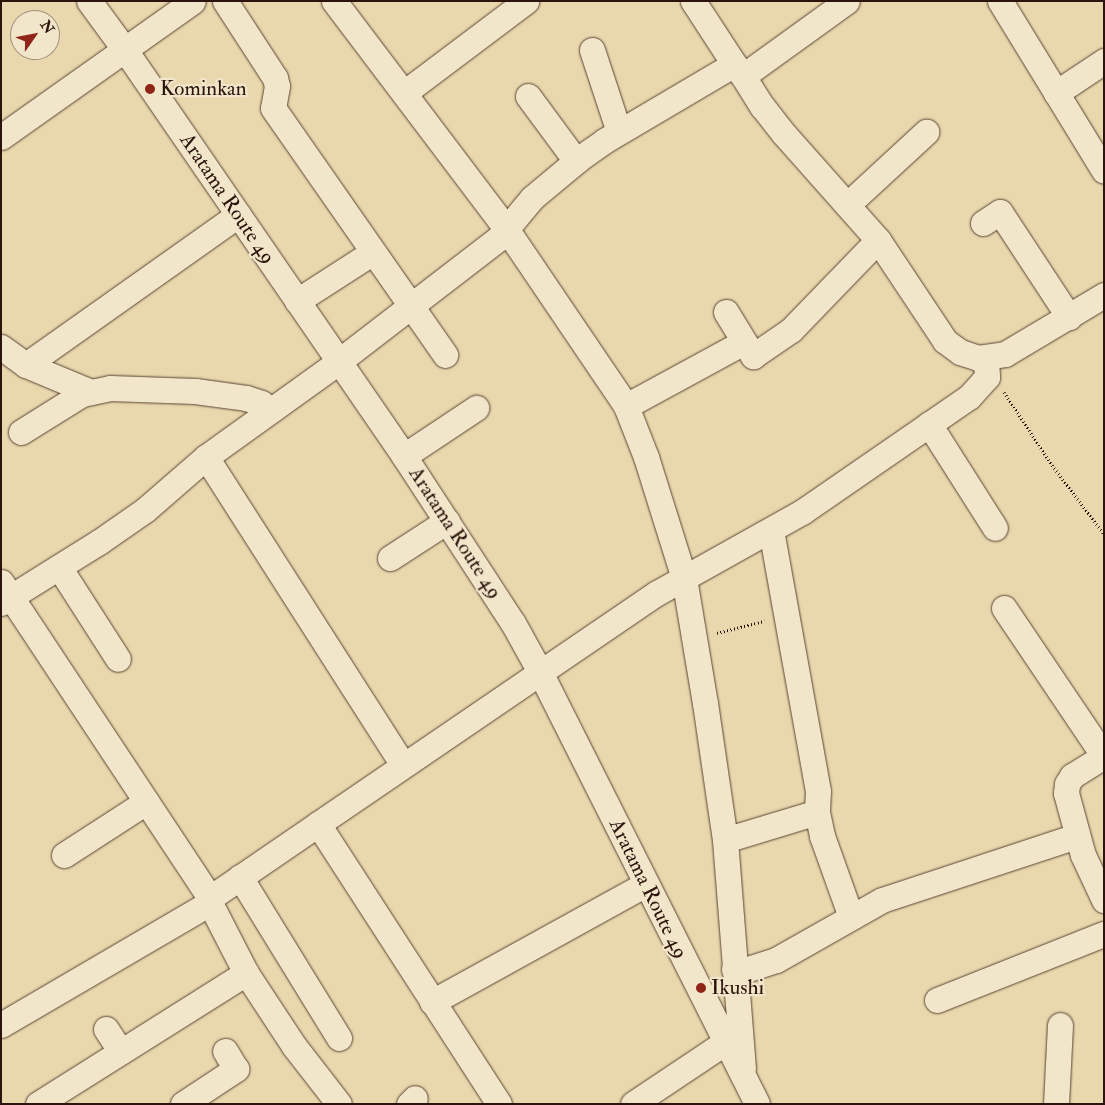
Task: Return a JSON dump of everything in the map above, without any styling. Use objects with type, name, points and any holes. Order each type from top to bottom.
[{"type":"street","name":"Aratama Route 49","points":[[89,1],[125,50],[404,456],[513,623],[540,672],[756,1104]]},
{"type":"street","points":[[1,137],[193,1]]},
{"type":"street","points":[[225,1],[273,73],[277,86],[273,108],[445,355]]},
{"type":"street","points":[[334,1],[507,230],[626,406],[646,457],[684,578],[725,840],[744,1077]]},
{"type":"street","points":[[404,94],[526,1]]},
{"type":"street","points":[[693,1],[762,106],[878,240],[945,341],[960,352],[978,358],[987,367]]},
{"type":"street","points":[[1000,1],[1104,172]]},
{"type":"street","points":[[339,1104],[294,1046],[246,973],[210,901],[146,802],[4,594],[59,567],[145,510],[206,456],[338,362],[507,230],[532,198],[576,161],[619,132],[739,70],[831,5]]},
{"type":"street","points":[[592,50],[619,132]]},
{"type":"street","points":[[1056,92],[1104,61]]},
{"type":"street","points":[[528,96],[576,161]]},
{"type":"street","points":[[847,205],[926,132]]},
{"type":"street","points":[[983,223],[1000,212],[1068,317]]},
{"type":"street","points":[[26,365],[238,215]]},
{"type":"street","points":[[726,312],[753,356],[790,330],[878,240]]},
{"type":"street","points":[[297,301],[373,252]]},
{"type":"street","points":[[1,1025],[210,901],[240,877],[657,593],[802,512],[969,397],[987,367],[1005,354],[1104,295]]},
{"type":"street","points":[[626,406],[744,342]]},
{"type":"street","points":[[1,347],[26,365],[91,392]]},
{"type":"street","points":[[21,432],[66,403],[91,392],[110,388],[195,391],[246,398],[261,402],[271,410]]},
{"type":"street","points":[[404,456],[476,408]]},
{"type":"street","points":[[929,424],[995,528]]},
{"type":"street","points":[[206,456],[403,766]]},
{"type":"street","points":[[390,558],[447,521]]},
{"type":"street","points":[[771,530],[818,791],[817,812],[822,836],[851,917]]},
{"type":"street","points":[[59,567],[118,659]]},
{"type":"street","points":[[1004,608],[1104,756],[1072,776],[1067,784],[1066,794],[1077,836],[1101,886]]},
{"type":"street","points":[[64,855],[146,802]]},
{"type":"street","points":[[725,840],[817,812]]},
{"type":"street","points":[[318,824],[499,1104]]},
{"type":"street","points":[[734,970],[748,969],[776,960],[851,917],[891,897],[1077,836]]},
{"type":"street","points":[[240,877],[339,1038]]},
{"type":"street","points":[[432,1002],[646,884]]},
{"type":"street","points":[[937,1000],[1104,934]]},
{"type":"street","points":[[35,1099],[121,1052],[195,993],[246,973]]},
{"type":"street","points":[[1056,1104],[1060,1024]]},
{"type":"street","points":[[106,1029],[121,1052]]},
{"type":"street","points":[[633,1104],[724,1043]]},
{"type":"street","points":[[183,1104],[236,1070],[225,1050]]},
{"type":"path","points":[[987,367],[1052,466],[1104,534]]},
{"type":"path","points":[[693,639],[786,615]]},
{"type":"place","name":"Kominkan","points":[[150,89]]},
{"type":"place","name":"Ikushi","points":[[701,988]]}]
